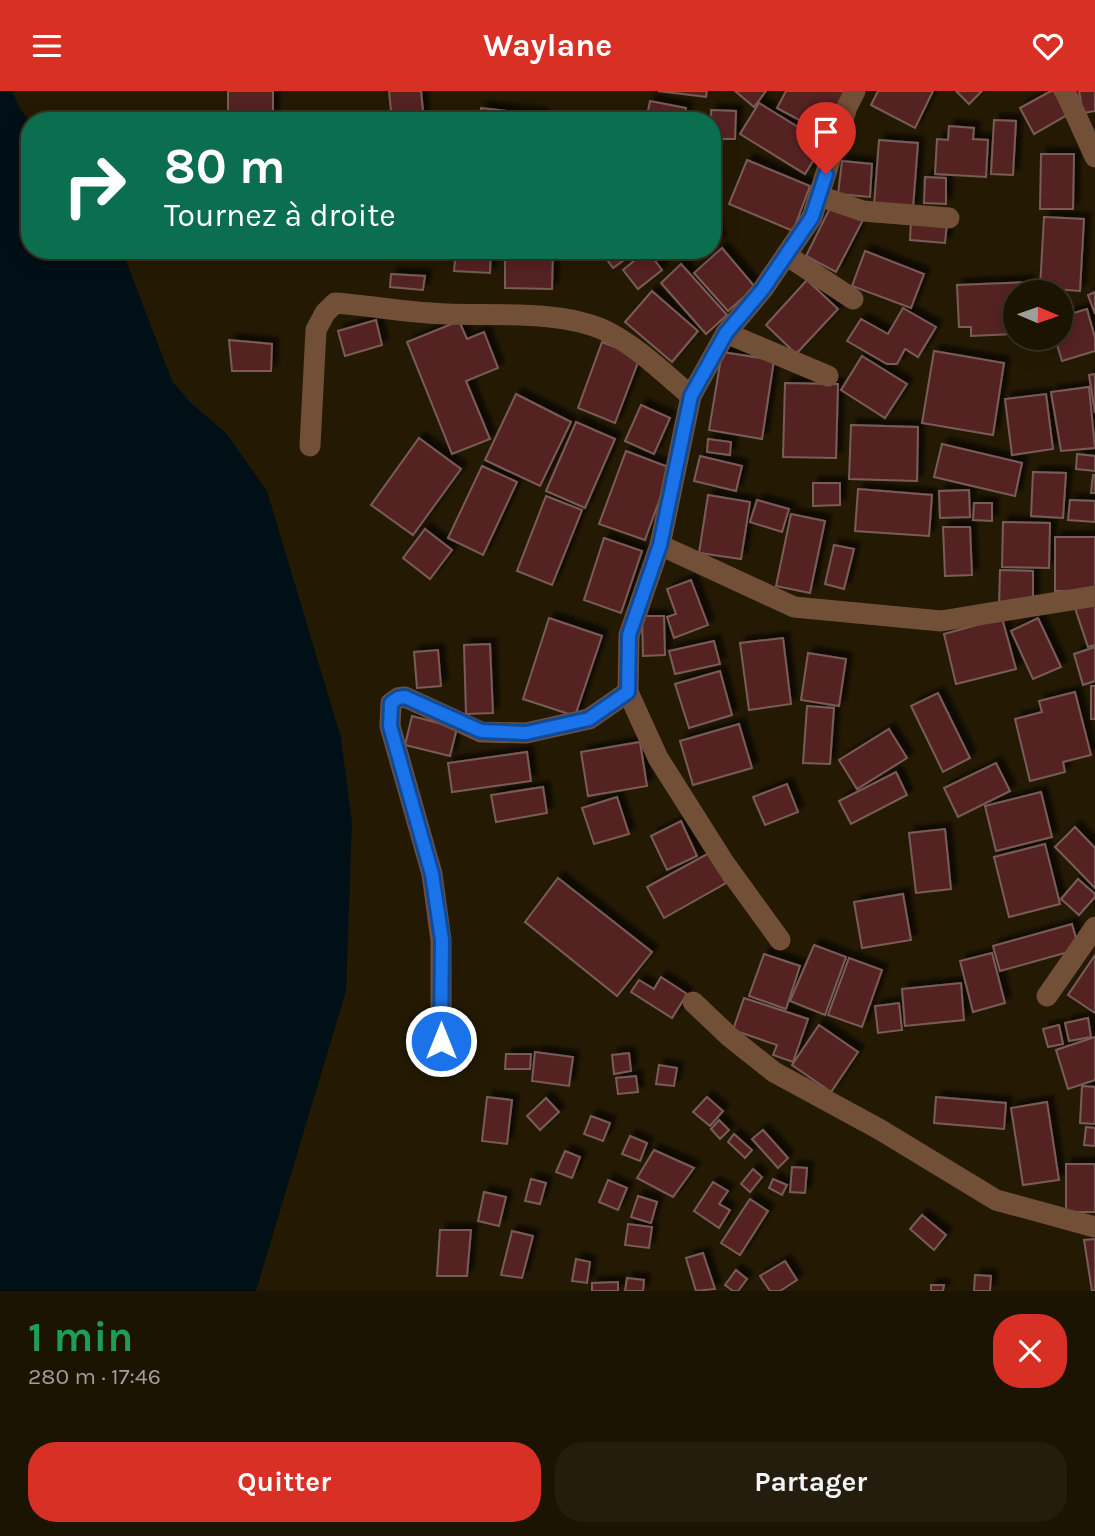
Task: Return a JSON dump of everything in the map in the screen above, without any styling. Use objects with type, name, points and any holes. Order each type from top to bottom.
[{"type":"street","points":[[780,940],[725,864],[658,758],[628,692],[629,635],[660,545],[691,396],[726,333],[763,289],[812,217],[847,107],[855,91]]},
{"type":"street","points":[[1065,91],[1095,157]]},
{"type":"street","points":[[819,196],[863,211],[949,218]]},
{"type":"street","points":[[786,255],[853,299]]},
{"type":"street","points":[[310,446],[316,330],[324,313],[335,303],[446,314],[510,314],[578,322],[606,331],[626,344],[691,396]]},
{"type":"street","points":[[726,333],[828,376]]},
{"type":"street","points":[[660,545],[794,607],[941,621],[1095,596]]},
{"type":"street","points":[[441,1041],[442,940],[432,874],[390,726],[391,703],[405,697],[481,731],[526,733],[589,719],[628,692]]},
{"type":"street","points":[[1047,996],[1095,927]]},
{"type":"street","points":[[693,1002],[730,1038],[774,1072],[879,1129],[996,1200],[1095,1227]]},
{"type":"shaded area","points":[[0,91],[12,91],[23,112],[21,259],[125,259],[172,381],[191,403],[226,433],[267,491],[341,738],[352,822],[346,991],[256,1291],[0,1291]]},
{"type":"building","points":[[228,91],[273,91],[273,112],[228,112]]},
{"type":"building","points":[[389,91],[421,91],[423,112],[391,112]]},
{"type":"building","points":[[658,91],[707,91],[706,97]]},
{"type":"building","points":[[735,91],[766,91],[754,107]]},
{"type":"building","points":[[786,91],[847,91],[825,134],[777,108]]},
{"type":"building","points":[[878,91],[933,91],[915,128],[871,105]]},
{"type":"building","points":[[956,91],[982,91],[969,104]]},
{"type":"building","points":[[1054,91],[1067,115],[1034,134],[1020,108]]},
{"type":"building","points":[[1079,91],[1095,91],[1095,111],[1083,113]]},
{"type":"building","points":[[650,101],[686,108],[685,112],[648,112]]},
{"type":"building","points":[[759,103],[824,143],[805,174],[740,134]]},
{"type":"building","points":[[481,108],[516,112],[480,112]]},
{"type":"building","points":[[736,111],[735,139],[721,139],[721,112],[711,112]]},
{"type":"building","points":[[994,120],[1016,121],[1013,175],[991,174]]},
{"type":"building","points":[[949,126],[974,128],[973,139],[988,140],[986,177],[935,174],[937,139],[948,140]]},
{"type":"building","points":[[879,140],[918,143],[913,208],[874,206]]},
{"type":"building","points":[[1041,154],[1074,154],[1073,209],[1040,209]]},
{"type":"building","points":[[747,160],[810,186],[793,231],[729,204]]},
{"type":"building","points":[[842,161],[872,164],[870,197],[838,194]]},
{"type":"building","points":[[925,177],[946,178],[946,204],[924,203]]},
{"type":"building","points":[[832,204],[863,220],[836,272],[806,256]]},
{"type":"building","points":[[1044,217],[1084,219],[1080,291],[1073,290],[1073,280],[1040,280]]},
{"type":"building","points":[[911,220],[947,223],[945,243],[910,240]]},
{"type":"building","points":[[721,249],[755,287],[728,311],[694,273],[710,259],[721,259]]},
{"type":"building","points":[[865,251],[924,274],[911,308],[852,286]]},
{"type":"building","points":[[455,259],[491,259],[490,273],[454,271]]},
{"type":"building","points":[[505,259],[553,259],[552,289],[505,288]]},
{"type":"building","points":[[606,259],[626,259],[613,268]]},
{"type":"building","points":[[636,259],[654,259],[662,270],[638,289],[623,270]]},
{"type":"building","points":[[681,264],[727,315],[706,334],[661,283]]},
{"type":"building","points":[[391,274],[425,276],[423,290],[390,287]]},
{"type":"building","points":[[807,280],[838,309],[796,354],[766,325]]},
{"type":"building","points":[[1003,283],[1003,335],[971,336],[971,327],[959,327],[957,285]]},
{"type":"building","points":[[652,291],[698,331],[672,362],[625,322]]},
{"type":"building","points":[[1095,292],[1095,314],[1088,295]]},
{"type":"building","points":[[903,308],[936,327],[918,357],[905,349],[897,364],[887,364],[847,341],[861,319],[888,334]]},
{"type":"building","points":[[1087,309],[1095,338],[1095,351],[1062,361],[1059,350],[1073,350],[1073,313]]},
{"type":"building","points":[[376,320],[382,345],[345,356],[338,331]]},
{"type":"building","points":[[459,321],[467,339],[484,332],[498,368],[466,381],[490,439],[452,454],[407,342]]},
{"type":"building","points":[[229,340],[272,344],[271,371],[232,371]]},
{"type":"building","points":[[602,342],[640,357],[615,423],[578,408]]},
{"type":"building","points":[[934,351],[1004,363],[993,435],[922,423]]},
{"type":"building","points":[[722,352],[774,360],[762,439],[709,430]]},
{"type":"building","points":[[862,356],[907,384],[885,418],[841,390]]},
{"type":"building","points":[[1095,374],[1095,413],[1089,375]]},
{"type":"building","points":[[785,383],[838,384],[836,458],[783,457]]},
{"type":"building","points":[[1089,387],[1095,448],[1061,451],[1051,392]]},
{"type":"building","points":[[516,394],[571,422],[540,486],[485,460]]},
{"type":"building","points":[[1046,394],[1053,449],[1012,455],[1005,399]]},
{"type":"building","points":[[641,405],[670,418],[654,454],[625,441]]},
{"type":"building","points":[[576,422],[615,439],[585,508],[546,491]]},
{"type":"building","points":[[851,425],[918,427],[917,481],[849,479]]},
{"type":"building","points":[[419,438],[461,469],[413,535],[371,505]]},
{"type":"building","points":[[708,439],[731,442],[730,455],[707,452]]},
{"type":"building","points":[[942,444],[1022,463],[1015,496],[934,477]]},
{"type":"building","points":[[626,451],[671,468],[645,540],[599,524]]},
{"type":"building","points":[[1077,454],[1095,456],[1095,471],[1076,469]]},
{"type":"building","points":[[700,456],[742,466],[736,491],[694,481]]},
{"type":"building","points":[[482,466],[517,482],[483,555],[448,538]]},
{"type":"building","points":[[1033,472],[1066,473],[1063,518],[1031,516]]},
{"type":"building","points":[[1093,475],[1095,493],[1091,493]]},
{"type":"building","points":[[813,483],[840,483],[840,505],[813,506]]},
{"type":"building","points":[[858,489],[932,495],[929,536],[855,531]]},
{"type":"building","points":[[969,490],[970,517],[940,518],[939,491]]},
{"type":"building","points":[[708,495],[750,502],[741,559],[699,553]]},
{"type":"building","points":[[546,496],[582,510],[552,585],[517,571]]},
{"type":"building","points":[[757,500],[789,509],[782,532],[750,522]]},
{"type":"building","points":[[1070,500],[1095,501],[1095,522],[1068,520]]},
{"type":"building","points":[[974,503],[992,503],[992,521],[973,520]]},
{"type":"building","points":[[791,514],[825,521],[810,593],[776,586]]},
{"type":"building","points":[[1003,522],[1050,523],[1049,568],[1002,567]]},
{"type":"building","points":[[943,527],[970,527],[972,575],[945,576]]},
{"type":"building","points":[[425,529],[452,550],[430,579],[403,558]]},
{"type":"building","points":[[1055,537],[1095,537],[1095,591],[1055,591]]},
{"type":"building","points":[[604,538],[642,551],[621,613],[584,600]]},
{"type":"building","points":[[834,545],[854,549],[844,589],[825,584]]},
{"type":"building","points":[[1000,570],[1033,571],[1033,605],[999,605]]},
{"type":"building","points":[[691,580],[708,625],[674,638],[667,617],[676,614],[667,589]]},
{"type":"building","points":[[1095,601],[1095,645],[1088,647],[1075,608]]},
{"type":"building","points":[[642,616],[664,616],[665,655],[643,656]]},
{"type":"building","points":[[549,618],[602,636],[575,716],[523,699]]},
{"type":"building","points":[[1002,618],[1016,669],[956,684],[944,634]]},
{"type":"building","points":[[1038,618],[1061,667],[1033,679],[1011,631]]},
{"type":"building","points":[[783,638],[791,704],[749,710],[740,643]]},
{"type":"building","points":[[714,641],[720,664],[675,674],[669,651]]},
{"type":"building","points":[[490,644],[493,713],[466,714],[464,645]]},
{"type":"building","points":[[1095,647],[1095,681],[1083,685],[1074,654]]},
{"type":"building","points":[[438,650],[441,686],[417,688],[414,652]]},
{"type":"building","points":[[808,653],[846,659],[839,706],[801,700]]},
{"type":"building","points":[[720,671],[732,715],[689,728],[675,684]]},
{"type":"building","points":[[1091,686],[1095,686],[1095,719],[1091,719]]},
{"type":"building","points":[[1075,692],[1091,755],[1063,762],[1065,772],[1030,781],[1015,719],[1042,712],[1039,701]]},
{"type":"building","points":[[938,693],[970,758],[943,772],[911,706]]},
{"type":"building","points":[[807,706],[834,708],[830,764],[803,763]]},
{"type":"building","points":[[412,716],[457,728],[450,756],[405,745]]},
{"type":"building","points":[[739,724],[752,768],[693,785],[680,741]]},
{"type":"building","points":[[889,729],[907,758],[857,789],[839,760]]},
{"type":"building","points":[[640,742],[647,786],[588,796],[581,752]]},
{"type":"building","points":[[527,752],[531,781],[452,792],[448,763]]},
{"type":"building","points":[[996,763],[1010,791],[958,817],[944,788]]},
{"type":"building","points":[[896,772],[907,795],[851,824],[839,801]]},
{"type":"building","points":[[787,784],[798,812],[765,825],[753,797]]},
{"type":"building","points":[[543,787],[547,813],[496,822],[491,795]]},
{"type":"building","points":[[1041,792],[1052,837],[996,851],[985,806]]},
{"type":"building","points":[[617,797],[629,834],[594,844],[582,808]]},
{"type":"building","points":[[681,821],[697,856],[667,870],[651,836]]},
{"type":"building","points":[[1075,827],[1095,848],[1095,888],[1055,847]]},
{"type":"building","points":[[945,829],[951,889],[916,893],[909,833]]},
{"type":"building","points":[[1045,844],[1060,904],[1009,917],[994,857]]},
{"type":"building","points":[[709,853],[726,883],[664,918],[647,887]]},
{"type":"building","points":[[558,878],[652,952],[617,996],[525,922]]},
{"type":"building","points":[[1078,879],[1095,894],[1079,915],[1061,899]]},
{"type":"building","points":[[903,894],[911,940],[862,948],[854,902]]},
{"type":"building","points":[[1072,924],[1079,949],[1000,971],[993,946]]},
{"type":"building","points":[[814,945],[846,957],[825,1015],[790,1001]]},
{"type":"building","points":[[992,953],[1005,1003],[973,1012],[960,961]]},
{"type":"building","points":[[764,954],[800,966],[786,1009],[749,996]]},
{"type":"building","points":[[1095,955],[1095,1013],[1068,995]]},
{"type":"building","points":[[849,958],[882,970],[862,1027],[828,1015]]},
{"type":"building","points":[[661,977],[687,994],[672,1018],[631,992],[639,980],[654,989]]},
{"type":"building","points":[[961,983],[964,1020],[905,1026],[902,989]]},
{"type":"building","points":[[744,998],[808,1019],[793,1062],[773,1055],[777,1045],[733,1030]]},
{"type":"building","points":[[899,1003],[902,1030],[878,1033],[875,1006]]},
{"type":"building","points":[[1088,1018],[1091,1037],[1069,1041],[1065,1023]]},
{"type":"building","points":[[819,1025],[858,1052],[831,1092],[792,1065]]},
{"type":"building","points":[[1059,1025],[1063,1044],[1048,1047],[1043,1029]]},
{"type":"building","points":[[1095,1037],[1095,1080],[1068,1089],[1056,1050]]},
{"type":"building","points":[[535,1052],[573,1057],[569,1086],[532,1081]]},
{"type":"building","points":[[629,1053],[631,1071],[614,1074],[612,1055]]},
{"type":"building","points":[[506,1054],[531,1054],[530,1069],[505,1069]]},
{"type":"building","points":[[659,1065],[677,1068],[674,1086],[656,1084]]},
{"type":"building","points":[[636,1076],[638,1092],[618,1094],[616,1078]]},
{"type":"building","points":[[1082,1086],[1095,1087],[1095,1124],[1080,1123]]},
{"type":"building","points":[[487,1097],[512,1100],[507,1144],[482,1141]]},
{"type":"building","points":[[707,1097],[723,1111],[710,1126],[693,1112]]},
{"type":"building","points":[[936,1097],[1006,1103],[1004,1129],[934,1123]]},
{"type":"building","points":[[546,1098],[559,1112],[540,1130],[527,1116]]},
{"type":"building","points":[[1047,1102],[1059,1180],[1023,1185],[1011,1108]]},
{"type":"building","points":[[591,1116],[610,1123],[603,1141],[584,1134]]},
{"type":"building","points":[[719,1120],[729,1130],[720,1139],[711,1129]]},
{"type":"building","points":[[1086,1127],[1095,1128],[1095,1146],[1084,1145]]},
{"type":"building","points":[[763,1130],[788,1158],[778,1168],[752,1139]]},
{"type":"building","points":[[734,1134],[752,1150],[745,1158],[728,1142]]},
{"type":"building","points":[[630,1136],[647,1143],[640,1161],[622,1154]]},
{"type":"building","points":[[654,1150],[694,1168],[673,1197],[637,1178]]},
{"type":"building","points":[[565,1151],[580,1157],[572,1178],[556,1172]]},
{"type":"building","points":[[1066,1164],[1095,1164],[1095,1212],[1066,1212]]},
{"type":"building","points":[[792,1167],[807,1168],[805,1193],[790,1192]]},
{"type":"building","points":[[753,1169],[762,1177],[750,1192],[741,1184]]},
{"type":"building","points":[[531,1179],[546,1183],[540,1204],[525,1201]]},
{"type":"building","points":[[773,1179],[787,1185],[782,1195],[769,1188]]},
{"type":"building","points":[[608,1180],[627,1188],[618,1210],[599,1202]]},
{"type":"building","points":[[713,1182],[728,1191],[719,1204],[730,1210],[719,1228],[694,1211]]},
{"type":"building","points":[[484,1192],[506,1197],[499,1226],[478,1221]]},
{"type":"building","points":[[638,1196],[657,1202],[651,1223],[631,1217]]},
{"type":"building","points":[[750,1199],[768,1211],[740,1255],[721,1243]]},
{"type":"building","points":[[922,1215],[946,1235],[934,1250],[910,1229]]},
{"type":"building","points":[[628,1224],[652,1227],[649,1248],[625,1245]]},
{"type":"building","points":[[440,1230],[471,1230],[467,1276],[437,1276]]},
{"type":"building","points":[[512,1231],[533,1236],[522,1278],[501,1275]]},
{"type":"building","points":[[1095,1239],[1095,1291],[1092,1291],[1084,1240]]},
{"type":"building","points":[[703,1253],[715,1289],[696,1291],[686,1258]]},
{"type":"building","points":[[576,1259],[590,1262],[587,1283],[572,1281]]},
{"type":"building","points":[[785,1261],[797,1280],[780,1291],[770,1291],[760,1276]]},
{"type":"building","points":[[736,1270],[747,1279],[738,1291],[733,1291],[725,1285]]},
{"type":"building","points":[[975,1275],[991,1276],[990,1291],[974,1291]]},
{"type":"building","points":[[627,1278],[644,1280],[643,1291],[625,1291]]},
{"type":"building","points":[[618,1282],[618,1291],[592,1291],[592,1283]]},
{"type":"building","points":[[931,1285],[944,1285],[943,1291],[931,1291]]},
{"type":"route","points":[[441,1041],[442,940],[432,874],[390,726],[391,703],[405,697],[481,731],[526,733],[589,719],[628,692],[629,635],[660,545],[691,396],[726,333],[763,289],[812,217],[826,174]]}]
